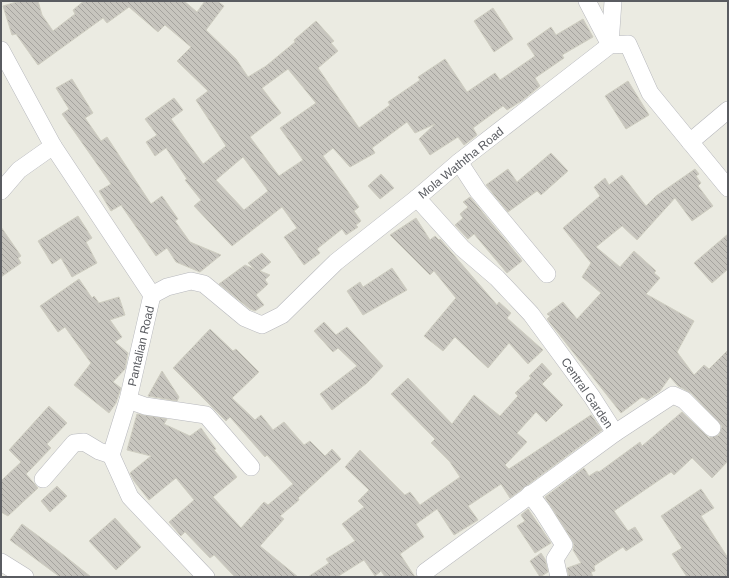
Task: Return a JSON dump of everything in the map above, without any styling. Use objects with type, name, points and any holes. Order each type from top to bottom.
[{"type":"street","points":[[587,1],[610,45]]},
{"type":"street","points":[[610,45],[613,1]]},
{"type":"street","points":[[610,45],[628,44],[650,93],[728,188]]},
{"type":"street","name":"Mola Waththa Road","points":[[152,295],[167,287],[191,281],[204,284],[245,318],[262,326],[282,315],[336,262],[417,198],[459,162],[610,45]]},
{"type":"street","name":"Pantalian Road","points":[[1,50],[53,146],[152,295],[128,400],[111,455]]},
{"type":"street","points":[[690,142],[728,110]]},
{"type":"street","points":[[1,191],[19,170],[53,146]]},
{"type":"street","points":[[459,162],[478,191],[547,274]]},
{"type":"street","name":"Central Garden","points":[[417,198],[462,248],[497,278],[531,314],[592,397],[615,434],[530,494],[425,572]]},
{"type":"street","points":[[615,434],[672,395],[684,400],[712,428]]},
{"type":"street","points":[[128,400],[145,406],[206,415],[251,467]]},
{"type":"street","points":[[43,479],[74,443],[84,442],[99,451],[111,455],[130,497],[206,577]]},
{"type":"street","points":[[530,494],[564,545],[555,559],[559,577]]},
{"type":"street","points":[[1,562],[25,577]]},
{"type":"building","points":[[20,1],[38,1],[42,15],[53,31],[75,14],[73,10],[84,1],[184,1],[197,12],[205,1],[217,1],[224,6],[206,30],[236,59],[248,77],[266,66],[295,42],[294,40],[316,21],[334,41],[331,43],[338,51],[318,68],[359,128],[390,105],[388,102],[420,80],[418,77],[445,59],[467,92],[495,73],[500,80],[535,56],[527,44],[551,27],[556,35],[583,19],[593,37],[562,55],[564,58],[535,78],[540,86],[523,100],[507,110],[503,106],[473,128],[477,135],[464,145],[458,137],[430,155],[419,139],[435,124],[415,133],[407,122],[372,148],[375,153],[350,167],[333,148],[323,156],[359,207],[354,211],[361,221],[356,225],[358,227],[346,235],[342,229],[317,249],[320,253],[304,265],[284,237],[297,228],[282,207],[232,246],[194,206],[201,200],[185,180],[187,179],[166,148],[155,156],[146,142],[157,135],[145,119],[174,98],[183,110],[171,119],[203,164],[226,146],[196,100],[208,91],[177,61],[191,47],[165,25],[158,32],[129,7],[107,23],[103,18],[38,65],[16,34],[12,35],[3,6]],"holes":[[[288,69],[316,103],[280,128],[303,160],[279,176],[250,137],[281,113],[262,88]],[[243,157],[268,191],[244,210],[216,180]]]},
{"type":"building","points":[[493,8],[513,39],[494,52],[474,21]]},
{"type":"building","points":[[72,79],[93,113],[85,118],[101,141],[107,137],[151,204],[162,196],[178,219],[175,221],[190,242],[221,255],[200,272],[176,262],[167,248],[156,256],[121,205],[111,211],[99,191],[111,184],[62,114],[69,109],[56,88]]},
{"type":"building","points":[[628,81],[649,115],[626,129],[605,96]]},
{"type":"building","points":[[551,153],[568,171],[541,195],[537,191],[508,212],[486,185],[508,169],[517,182]]},
{"type":"building","points":[[695,169],[699,174],[696,176],[701,183],[698,186],[713,206],[692,221],[675,198],[637,240],[622,226],[596,247],[620,267],[634,251],[656,271],[654,273],[660,278],[646,294],[694,321],[677,352],[694,375],[704,365],[709,369],[728,350],[728,461],[712,478],[692,458],[674,475],[671,472],[614,511],[628,531],[635,527],[643,540],[626,551],[623,547],[594,566],[595,571],[591,572],[593,577],[569,577],[567,568],[581,563],[573,550],[574,545],[572,540],[545,497],[584,468],[589,476],[597,471],[599,472],[640,442],[642,446],[682,412],[709,438],[719,435],[722,426],[691,393],[678,386],[670,377],[660,391],[647,400],[642,397],[621,413],[547,319],[550,316],[547,314],[563,302],[577,319],[601,293],[582,277],[591,263],[563,228],[600,196],[594,187],[605,178],[609,185],[622,175],[646,206],[656,196]]},
{"type":"building","points":[[381,174],[394,188],[380,199],[368,186]]},
{"type":"building","points":[[470,197],[522,261],[507,273],[474,234],[468,239],[455,225],[463,218],[460,214],[468,207],[463,202]]},
{"type":"building","points":[[78,216],[92,238],[86,242],[97,263],[72,277],[61,258],[52,264],[38,241]]},
{"type":"building","points":[[416,218],[430,240],[435,236],[439,240],[440,239],[497,305],[499,302],[511,313],[507,318],[543,350],[528,364],[509,343],[488,368],[455,337],[443,351],[424,336],[456,298],[434,271],[430,275],[390,235]]},
{"type":"building","points":[[1,227],[21,256],[18,258],[21,263],[1,277]]},
{"type":"building","points":[[728,234],[728,269],[712,283],[694,263]]},
{"type":"building","points":[[262,253],[271,262],[260,271],[270,275],[265,280],[268,284],[256,295],[264,305],[255,311],[250,309],[219,284],[245,265],[254,269],[248,263]]},
{"type":"building","points":[[392,268],[407,290],[363,315],[347,291],[360,282],[363,287]]},
{"type":"building","points":[[79,279],[92,298],[94,296],[99,303],[119,297],[125,315],[110,320],[122,337],[115,342],[128,353],[125,369],[113,382],[121,388],[116,403],[109,413],[74,385],[91,363],[65,327],[58,332],[40,306]]},
{"type":"building","points":[[324,322],[336,335],[347,327],[383,366],[367,383],[332,410],[320,394],[357,366],[338,348],[333,352],[314,331]]},
{"type":"building","points":[[210,329],[233,351],[236,349],[259,372],[232,398],[255,420],[261,415],[273,430],[284,422],[304,445],[310,441],[325,456],[332,449],[341,459],[298,498],[299,500],[280,516],[284,519],[260,546],[298,577],[235,577],[214,555],[210,558],[185,532],[181,536],[169,522],[194,500],[176,478],[149,500],[134,481],[130,473],[151,456],[127,450],[137,414],[167,419],[164,424],[190,436],[201,428],[216,449],[214,450],[237,477],[213,497],[241,528],[264,502],[268,505],[293,484],[267,455],[265,457],[230,417],[226,421],[173,368]]},
{"type":"building","points":[[542,363],[552,374],[542,384],[563,405],[546,422],[536,412],[517,433],[527,442],[505,465],[509,469],[591,415],[602,430],[510,498],[501,484],[468,506],[478,520],[454,535],[437,509],[416,524],[424,537],[400,554],[415,577],[385,577],[381,571],[375,576],[364,560],[337,577],[308,577],[329,563],[326,559],[355,541],[342,524],[364,507],[358,501],[369,490],[345,467],[360,450],[405,495],[410,492],[420,505],[460,477],[450,462],[431,443],[435,439],[391,394],[408,378],[452,424],[474,395],[500,416],[518,396],[515,393],[531,378],[529,376]]},
{"type":"building","points":[[162,371],[179,397],[177,401],[148,396]]},
{"type":"building","points":[[49,406],[67,423],[47,444],[51,448],[26,474],[38,488],[8,516],[1,512],[1,481],[21,462],[9,450]]},
{"type":"building","points":[[57,486],[67,496],[50,512],[41,501]]},
{"type":"building","points":[[701,489],[714,508],[701,516],[728,558],[728,577],[687,577],[672,554],[682,548],[661,516]]},
{"type":"building","points":[[528,509],[551,543],[535,553],[517,526],[525,521],[521,515]]},
{"type":"building","points":[[115,518],[141,547],[116,570],[89,541]]},
{"type":"building","points":[[22,524],[91,577],[60,577],[10,540]]},
{"type":"building","points":[[541,553],[545,559],[548,572],[540,577],[530,561]]}]
